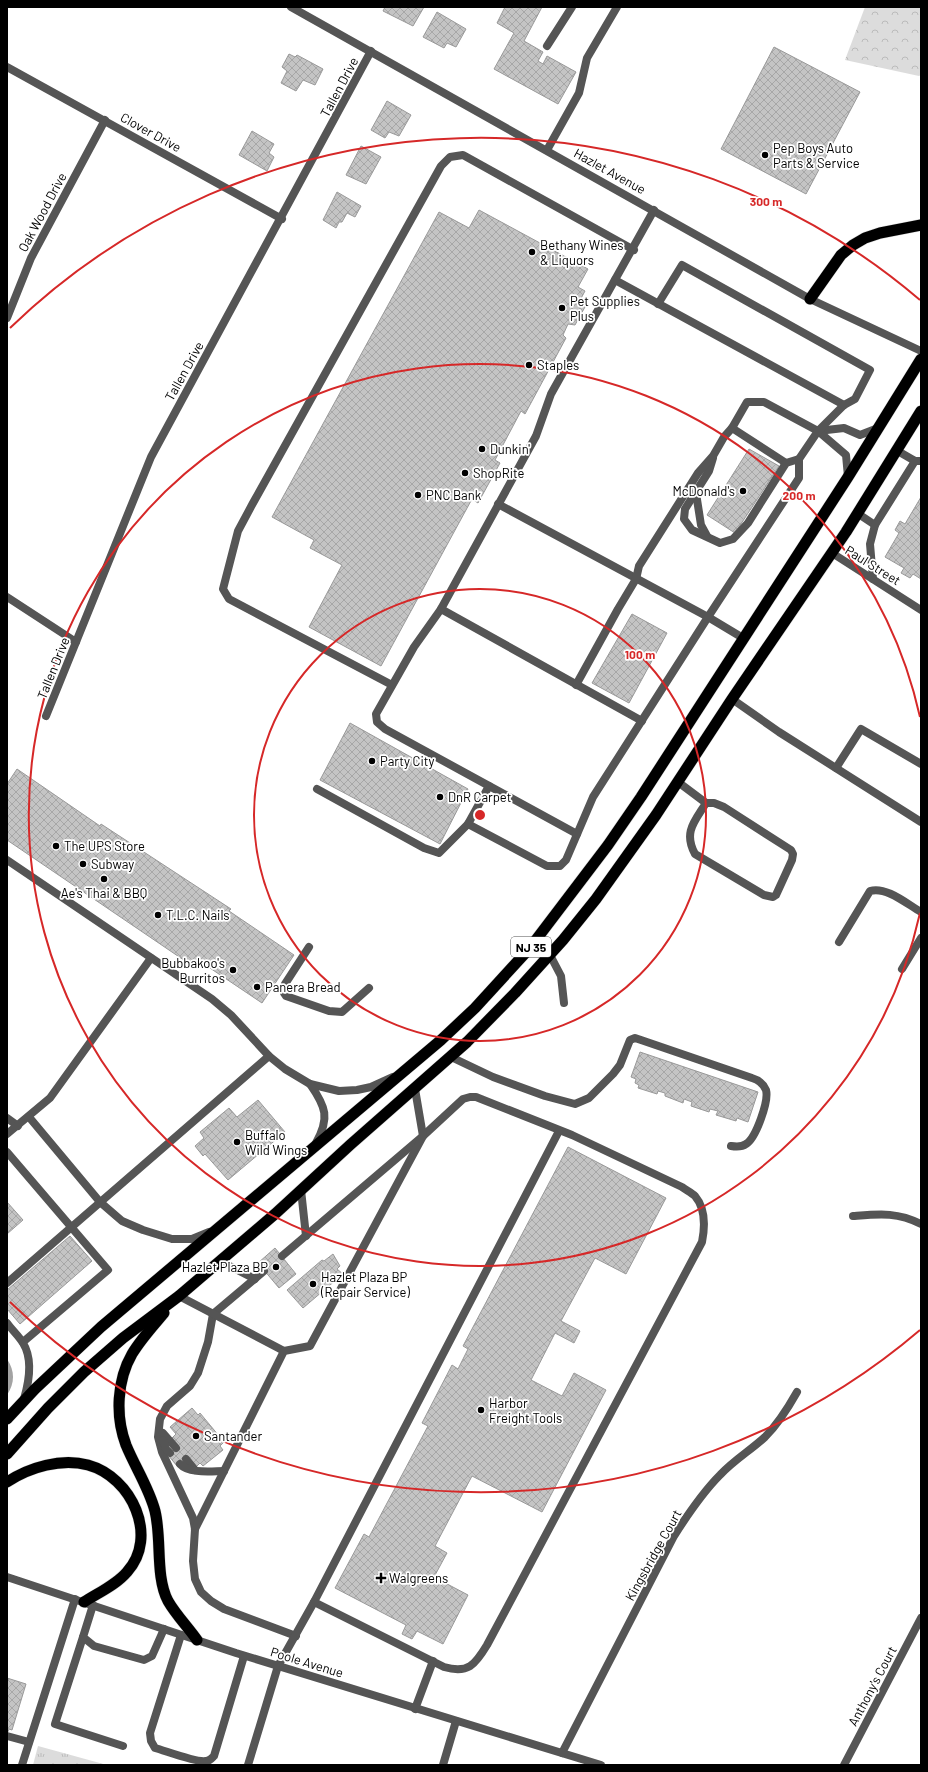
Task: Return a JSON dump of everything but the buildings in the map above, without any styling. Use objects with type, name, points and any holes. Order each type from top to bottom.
[{"type":"highway","points":[[810,299],[841,255],[853,245],[865,238],[880,233],[921,225]]},
{"type":"highway","name":"NJ 35","points":[[7,1419],[24,1400],[101,1327],[441,1040],[474,1008],[530,949],[608,846],[645,791],[848,477],[921,359]]},
{"type":"highway","name":"NJ 35","points":[[7,1454],[43,1413],[84,1372],[123,1338],[177,1298],[275,1214],[451,1057],[515,993],[550,955],[596,899],[656,815],[732,699],[832,553],[921,411]]},
{"type":"highway","points":[[177,1298],[132,1354],[122,1383],[119,1407],[122,1430],[126,1444],[154,1510],[159,1537],[162,1581],[168,1601],[197,1640]]},
{"type":"highway","points":[[7,1482],[42,1467],[56,1463],[75,1462],[90,1465],[104,1472],[117,1481],[128,1493],[140,1522],[140,1549],[135,1561],[120,1579],[84,1602]]},
{"type":"street","name":"Hazlet Avenue","points":[[290,7],[372,51],[810,299],[921,351]]},
{"type":"street","points":[[547,46],[572,7]]},
{"type":"street","points":[[547,150],[579,93],[587,58],[616,7]]},
{"type":"street","name":"Tallen Drive","points":[[46,716],[151,457],[282,219],[372,51]]},
{"type":"street","name":"Clover Drive","points":[[7,67],[282,219]]},
{"type":"street","name":"Oak Wood Drive","points":[[7,318],[31,258],[105,120]]},
{"type":"street","points":[[392,685],[229,599],[223,589],[238,531],[440,166],[450,157],[463,155],[634,250]]},
{"type":"street","points":[[577,834],[385,729],[377,722],[376,714],[414,647],[441,609],[536,436],[551,394],[634,250],[654,210]]},
{"type":"street","points":[[468,824],[547,866],[560,866],[566,860],[593,797],[799,478],[799,460],[818,431],[844,405],[855,399],[870,370],[682,265],[658,304]]},
{"type":"street","points":[[616,280],[844,405]]},
{"type":"street","points":[[576,685],[618,609],[636,580],[639,566],[698,473],[713,456],[747,402],[764,402],[818,431],[846,455],[848,477]]},
{"type":"street","points":[[732,428],[786,463]]},
{"type":"street","points":[[818,431],[844,428],[860,435],[878,428]]},
{"type":"street","points":[[873,579],[870,544],[875,525],[918,461],[896,450]]},
{"type":"street","points":[[713,456],[709,471],[685,509],[684,520],[692,530],[720,543],[733,539],[748,523],[786,463],[799,460]]},
{"type":"street","points":[[696,493],[701,525],[707,536]]},
{"type":"street","points":[[498,504],[636,580],[708,617],[743,638]]},
{"type":"street","points":[[857,513],[875,525]]},
{"type":"street","name":"Paul Street","points":[[832,553],[921,610]]},
{"type":"street","points":[[7,596],[76,642]]},
{"type":"street","points":[[441,609],[642,721]]},
{"type":"street","points":[[732,699],[921,822]]},
{"type":"street","points":[[836,768],[861,729],[921,764]]},
{"type":"street","points":[[678,782],[706,803],[714,802],[724,807],[791,850],[793,854],[792,860],[776,895],[773,897],[764,895],[695,854],[689,842],[690,830],[706,803]]},
{"type":"street","points":[[317,789],[424,848],[439,853],[468,824],[489,786]]},
{"type":"street","points":[[7,860],[222,1007],[270,1056],[285,1069],[310,1084],[339,1091],[357,1090],[371,1087],[406,1070]]},
{"type":"street","points":[[839,942],[870,891],[875,890],[888,893],[921,912]]},
{"type":"street","points":[[902,969],[921,938]]},
{"type":"street","points":[[309,948],[285,984],[284,993],[289,998],[329,1011],[342,1012],[369,988]]},
{"type":"street","points":[[550,955],[561,976],[564,1004]]},
{"type":"street","points":[[7,1134],[29,1117],[52,1095],[151,958]]},
{"type":"street","points":[[451,1057],[493,1077],[545,1096],[575,1104],[589,1098],[613,1074],[620,1065],[630,1040],[635,1038],[761,1082],[765,1089],[766,1102],[755,1134],[748,1144],[743,1146],[731,1146]]},
{"type":"street","points":[[7,1283],[270,1056]]},
{"type":"street","points":[[310,1084],[321,1100],[326,1116],[323,1130],[313,1149]]},
{"type":"street","points":[[177,1298],[213,1314],[284,1350],[310,1346],[423,1136],[415,1089]]},
{"type":"street","points":[[282,1256],[423,1136],[463,1099],[470,1097],[476,1097],[572,1135],[682,1187],[695,1196],[702,1209],[705,1224],[702,1242],[479,1658],[473,1665],[464,1669],[454,1669],[433,1661],[314,1602]]},
{"type":"street","points":[[29,1117],[100,1202],[114,1215],[132,1226],[172,1239],[192,1239],[219,1228]]},
{"type":"street","points":[[7,1118],[18,1126]]},
{"type":"street","points":[[248,1765],[278,1666],[314,1602],[559,1131]]},
{"type":"street","points":[[7,1152],[108,1270],[23,1342]]},
{"type":"street","points":[[301,1190],[306,1236]]},
{"type":"street","points":[[853,1216],[888,1214],[912,1220],[921,1224]]},
{"type":"street","points":[[220,1261],[255,1279]]},
{"type":"street","points":[[264,1271],[213,1314],[208,1342],[198,1373],[190,1386],[167,1406],[160,1419],[158,1437],[162,1452],[193,1518],[195,1529],[193,1561],[195,1579],[201,1592],[211,1601],[224,1609],[296,1636]]},
{"type":"street","points":[[7,1323],[23,1342],[26,1349],[29,1365],[24,1400]]},
{"type":"street","points":[[195,1529],[284,1350]]},
{"type":"street","name":"Kingsbridge Court","points":[[562,1753],[674,1536],[686,1517],[700,1497],[720,1475],[736,1459],[765,1437],[782,1417],[797,1392]]},
{"type":"street","points":[[160,1428],[173,1451]]},
{"type":"street","points":[[183,1462],[195,1470],[224,1471]]},
{"type":"street","name":"Poole Avenue","points":[[7,1577],[244,1656],[601,1765]]},
{"type":"street","points":[[84,1602],[83,1637],[55,1724],[123,1746]]},
{"type":"street","points":[[22,1765],[29,1742],[84,1602]]},
{"type":"street","name":"Anthony's Court","points":[[844,1765],[921,1618]]},
{"type":"street","points":[[83,1637],[94,1646],[144,1660],[152,1656],[164,1629]]},
{"type":"street","points":[[181,1635],[150,1733],[151,1741],[155,1748],[205,1761],[210,1760],[214,1756],[244,1656]]},
{"type":"street","points":[[415,1708],[433,1661]]},
{"type":"street","points":[[443,1765],[456,1721]]},
{"type":"street","points":[[7,1736],[29,1742]]},
{"type":"green space","points":[[865,7],[921,7],[921,75],[919,76],[845,60]]},
{"type":"green space","points":[[38,1746],[107,1765],[33,1765]]},
{"type":"shaded area","points":[[7,1359],[12,1368],[13,1382],[7,1395]]},
{"type":"place","name":"Pep Boys Auto Parts & Service","points":[[765,155]]},
{"type":"place","name":"Bethany Wines & Liquors","points":[[532,252]]},
{"type":"place","name":"Pet Supplies Plus","points":[[562,308]]},
{"type":"place","name":"Staples","points":[[529,365]]},
{"type":"place","name":"Dunkin'","points":[[482,449]]},
{"type":"place","name":"ShopRite","points":[[465,473]]},
{"type":"place","name":"McDonald's","points":[[743,491]]},
{"type":"place","name":"PNC Bank","points":[[418,495]]},
{"type":"place","name":"Party City","points":[[372,761]]},
{"type":"place","name":"DnR Carpet","points":[[440,797]]},
{"type":"place","name":"The UPS Store","points":[[56,846]]},
{"type":"place","name":"Subway","points":[[83,864]]},
{"type":"place","name":"Ae's Thai & BBQ","points":[[104,879]]},
{"type":"place","name":"T.L.C. Nails","points":[[158,915]]},
{"type":"place","name":"Bubbakoo's Burritos","points":[[233,970]]},
{"type":"place","name":"Panera Bread","points":[[257,987]]},
{"type":"place","name":"Buffalo Wild Wings","points":[[237,1142]]},
{"type":"place","name":"Hazlet Plaza BP","points":[[276,1267]]},
{"type":"place","name":"Hazlet Plaza BP (Repair Service)","points":[[313,1284]]},
{"type":"place","name":"Harbor Freight Tools","points":[[481,1410]]},
{"type":"place","name":"Santander","points":[[196,1436]]},
{"type":"place","name":"Walgreens","points":[[381,1578]]}]
